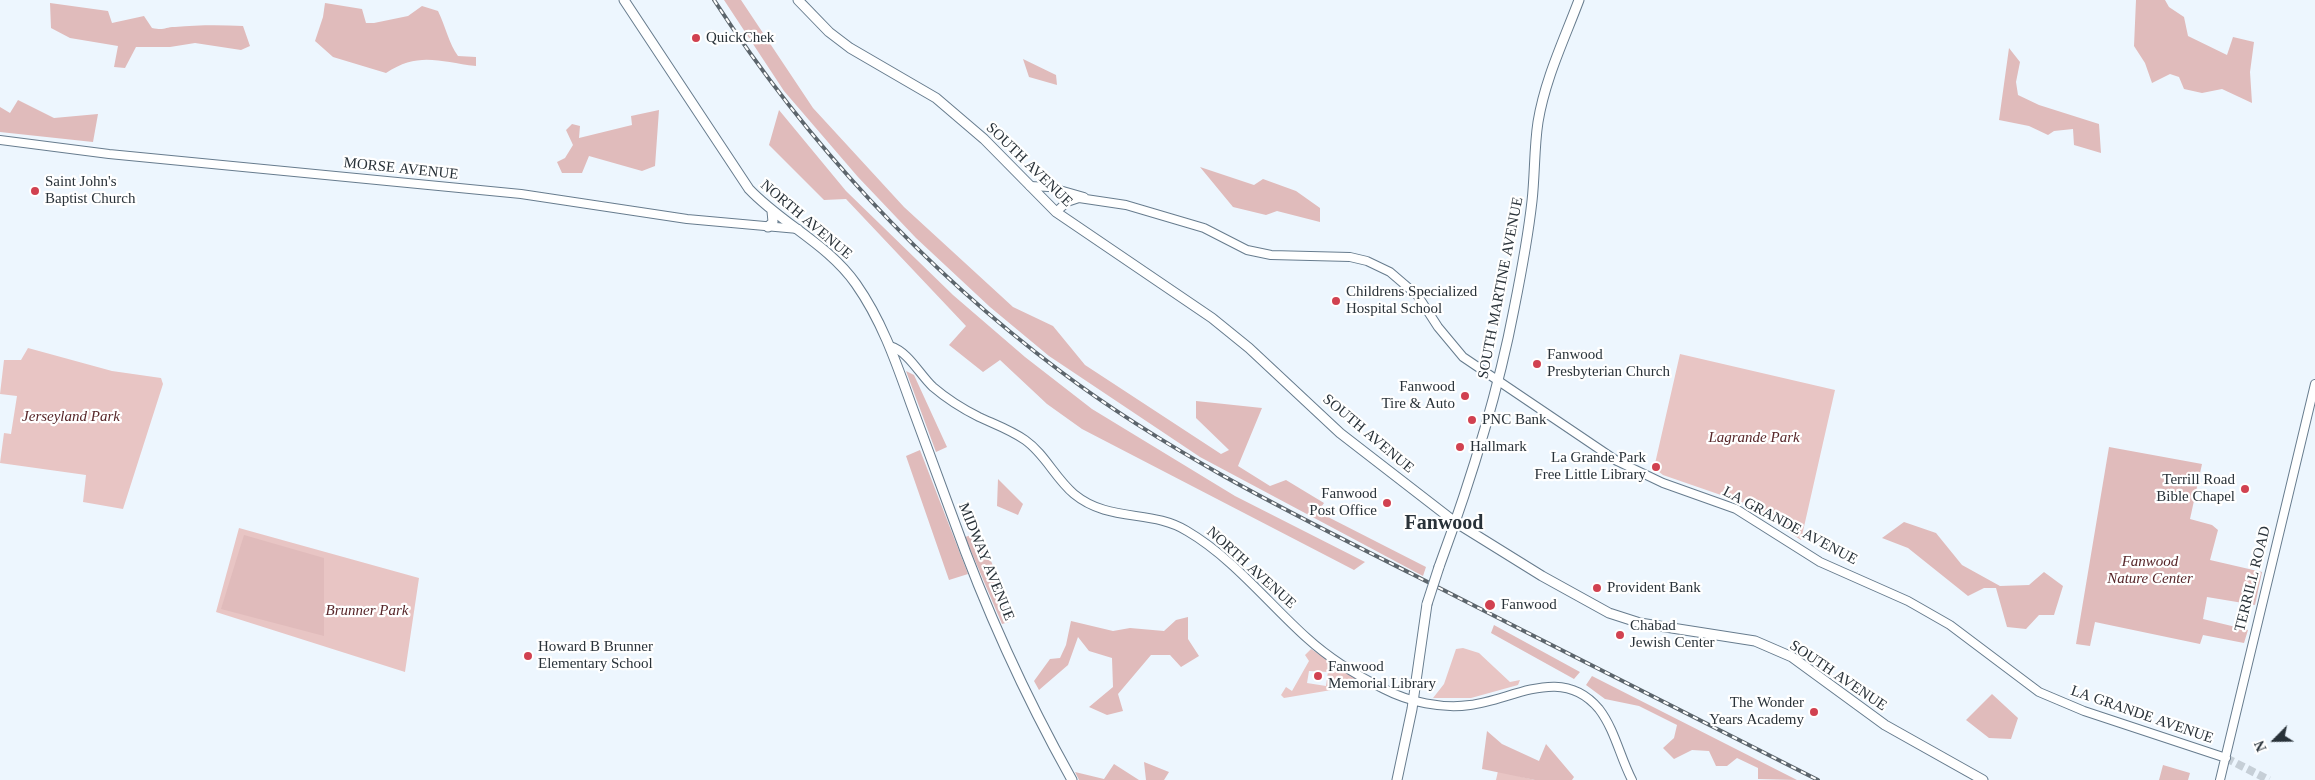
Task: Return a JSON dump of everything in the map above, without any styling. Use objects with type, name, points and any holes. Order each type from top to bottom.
[{"type":"main road","name":"SOUTH AVENUE","points":[[798,0],[829,32],[850,48],[920,87],[943,103],[984,139],[1056,212],[1210,316],[1249,348],[1357,447],[1455,522],[1542,576],[1610,613],[1640,623],[1755,641],[1792,658],[1885,725],[1983,780]]},
{"type":"main road","name":"SOUTH MARTINE AVENUE","points":[[1397,780],[1414,700],[1427,604],[1489,416],[1514,311],[1531,208],[1535,151],[1542,107],[1551,71],[1579,0]]},
{"type":"main road","name":"NORTH AVENUE","points":[[626,1],[741,179],[772,211],[826,251],[855,283],[874,312],[890,346]]},
{"type":"main road","points":[[768,228],[772,222],[772,211]]},
{"type":"main road","name":"MIDWAY AVENUE","points":[[890,346],[962,542],[989,609],[1045,732],[1072,780]]},
{"type":"street","name":"MORSE AVENUE","points":[[0,140],[109,154],[521,194],[687,219],[798,230]]},
{"type":"street","name":"LA GRANDE AVENUE","points":[[1030,186],[1049,187],[1085,198],[1126,205],[1204,228],[1247,250],[1281,256],[1350,257],[1367,261],[1390,272],[1418,296],[1438,327],[1463,357],[1557,418],[1617,461],[1642,474],[1736,510],[1820,562],[1897,595],[1930,613],[1955,629],[2039,692],[2084,711],[2226,758]]},
{"type":"street","points":[[1056,212],[1067,202],[1085,198]]},
{"type":"street","name":"NORTH AVENUE","points":[[890,346],[900,349],[932,386],[955,403],[1028,442],[1039,452],[1066,486],[1079,498],[1107,512],[1166,522],[1187,531],[1207,545],[1258,590],[1309,640],[1373,683],[1414,700],[1445,706],[1468,706],[1530,688],[1567,688],[1585,696],[1600,711],[1614,734],[1632,780]]},
{"type":"street","name":"TERRILL ROAD","points":[[2220,780],[2315,384]]},
{"type":"green space","points":[[724,0],[741,0],[813,108],[904,207],[1013,307],[1053,326],[1085,365],[1221,454],[1229,450],[1196,418],[1196,401],[1262,408],[1238,466],[1270,486],[1286,480],[1324,503],[1319,510],[1328,517],[1426,567],[1423,576],[1200,457],[1049,356],[990,307],[916,238],[858,177],[784,91]]},
{"type":"green space","points":[[2136,0],[2165,0],[2169,7],[2184,17],[2188,36],[2227,55],[2233,37],[2254,42],[2250,72],[2252,103],[2222,89],[2202,93],[2184,89],[2179,77],[2170,74],[2152,83],[2145,63],[2134,46]]},
{"type":"green space","points":[[50,3],[108,11],[112,23],[144,16],[152,28],[156,29],[243,26],[250,46],[241,50],[195,43],[170,47],[136,47],[125,68],[114,67],[118,46],[70,38],[51,28]]},
{"type":"green space","points":[[325,3],[362,9],[366,23],[408,16],[422,6],[438,11],[458,56],[476,57],[476,66],[419,60],[398,66],[386,73],[333,57],[315,41],[323,17]]},
{"type":"green space","points":[[2009,48],[2020,62],[2016,82],[2018,95],[2039,105],[2099,124],[2101,153],[2074,145],[2073,129],[2054,131],[2048,135],[2029,126],[1999,120]]},
{"type":"green space","points":[[1023,59],[1056,75],[1057,85],[1029,77]]},
{"type":"green space","points":[[18,100],[54,118],[98,114],[93,142],[0,132],[0,107],[10,113]]},
{"type":"green space","points":[[659,110],[655,166],[642,171],[589,156],[582,173],[562,173],[557,162],[565,158],[573,145],[566,130],[572,124],[580,126],[579,138],[632,125],[631,116]]},
{"type":"green space","points":[[779,110],[846,191],[953,295],[1025,357],[1092,409],[1235,496],[1365,562],[1354,570],[1082,429],[1047,404],[1000,360],[983,372],[949,345],[966,326],[846,199],[824,200],[769,145]]},
{"type":"green space","points":[[1200,167],[1254,185],[1263,179],[1296,191],[1320,208],[1320,222],[1277,211],[1266,215],[1233,207]]},
{"type":"green space","name":"Jerseyland Park","points":[[28,348],[112,371],[161,378],[163,384],[123,509],[83,502],[86,475],[0,463],[4,433],[11,434],[17,396],[0,394],[4,360],[21,360]]},
{"type":"green space","name":"Lagrande Park","points":[[1680,354],[1835,390],[1801,540],[1747,504],[1663,475],[1654,468]]},
{"type":"green space","points":[[906,371],[914,375],[947,447],[936,452]]},
{"type":"green space","name":"Fanwood Nature Center","points":[[2109,447],[2202,464],[2190,519],[2212,525],[2218,530],[2210,560],[2262,572],[2255,605],[2207,597],[2203,619],[2248,630],[2244,643],[2203,635],[2200,644],[2095,622],[2090,646],[2076,644]]},
{"type":"green space","points":[[920,450],[968,574],[949,580],[906,456]]},
{"type":"green space","points":[[998,479],[1023,504],[1018,515],[997,506]]},
{"type":"green space","points":[[1904,522],[1936,533],[1962,565],[2000,586],[2029,585],[2044,572],[2063,586],[2054,615],[2039,615],[2026,629],[2007,627],[1996,588],[1984,588],[1968,596],[1908,548],[1882,538]]},
{"type":"green space","name":"Brunner Park","points":[[239,528],[419,578],[405,672],[216,612]]},
{"type":"green space","points":[[975,534],[992,563],[1009,622],[1002,624],[965,537]]},
{"type":"green space","points":[[244,535],[324,558],[324,636],[221,609]]},
{"type":"green space","points":[[1188,617],[1188,639],[1199,656],[1181,667],[1170,655],[1151,655],[1118,694],[1123,711],[1107,715],[1089,707],[1113,687],[1112,658],[1089,651],[1078,637],[1068,665],[1039,690],[1034,681],[1050,659],[1060,658],[1066,645],[1071,621],[1113,631],[1130,628],[1164,631],[1176,620]]},
{"type":"green space","points":[[1494,625],[1580,672],[1574,679],[1491,633]]},
{"type":"green space","points":[[1463,648],[1479,653],[1510,682],[1520,680],[1518,685],[1471,698],[1433,698],[1444,684],[1456,649]]},
{"type":"green space","points":[[1311,649],[1358,680],[1355,686],[1284,698],[1281,695],[1286,687],[1292,691],[1309,661],[1305,655]],"holes":[[[1309,671],[1328,672],[1326,686],[1307,683]]]},
{"type":"green space","points":[[1592,676],[1797,780],[1758,779],[1758,768],[1737,758],[1727,766],[1716,766],[1709,751],[1692,750],[1674,759],[1663,748],[1674,738],[1677,725],[1639,706],[1605,699],[1586,685]]},
{"type":"green space","points":[[1992,694],[2018,718],[2011,739],[1989,738],[1966,720]]},
{"type":"green space","points":[[1487,731],[1502,744],[1539,761],[1546,744],[1574,777],[1572,780],[1535,780],[1482,769]]},
{"type":"green space","points":[[1144,762],[1169,772],[1164,780],[1146,780]]},
{"type":"green space","points":[[1114,764],[1139,780],[1079,780],[1075,772],[1104,779]]},
{"type":"green space","points":[[2163,765],[2190,773],[2188,780],[2159,780]]},
{"type":"green space","points":[[1498,771],[1535,780],[1496,780]]},
{"type":"tunnel","points":[[2226,758],[2269,780]]},
{"type":"railway","points":[[714,0],[750,53],[828,153],[915,246],[1010,332],[1101,401],[1187,455],[1276,505],[1818,780]]},
{"type":"place","name":"QuickChek","points":[[696,38]]},
{"type":"place","name":"Saint John's Baptist Church","points":[[35,191]]},
{"type":"place","name":"Childrens Specialized Hospital School","points":[[1336,301]]},
{"type":"place","name":"Fanwood Presbyterian Church","points":[[1537,364]]},
{"type":"place","name":"Fanwood Tire & Auto","points":[[1465,396]]},
{"type":"place","name":"PNC Bank","points":[[1472,420]]},
{"type":"place","name":"Hallmark","points":[[1460,447]]},
{"type":"place","name":"La Grande Park Free Little Library","points":[[1656,467]]},
{"type":"place","name":"Terrill Road Bible Chapel","points":[[2245,489]]},
{"type":"place","name":"Fanwood Post Office","points":[[1387,503]]},
{"type":"place","name":"Provident Bank","points":[[1597,588]]},
{"type":"place","name":"Fanwood","points":[[1490,605]]},
{"type":"place","name":"Chabad Jewish Center","points":[[1620,635]]},
{"type":"place","name":"Howard B Brunner Elementary School","points":[[528,656]]},
{"type":"place","name":"Fanwood Memorial Library","points":[[1318,676]]},
{"type":"place","name":"The Wonder Years Academy","points":[[1814,712]]},
{"type":"district","name":"Fanwood","points":[[1444,524]]}]
